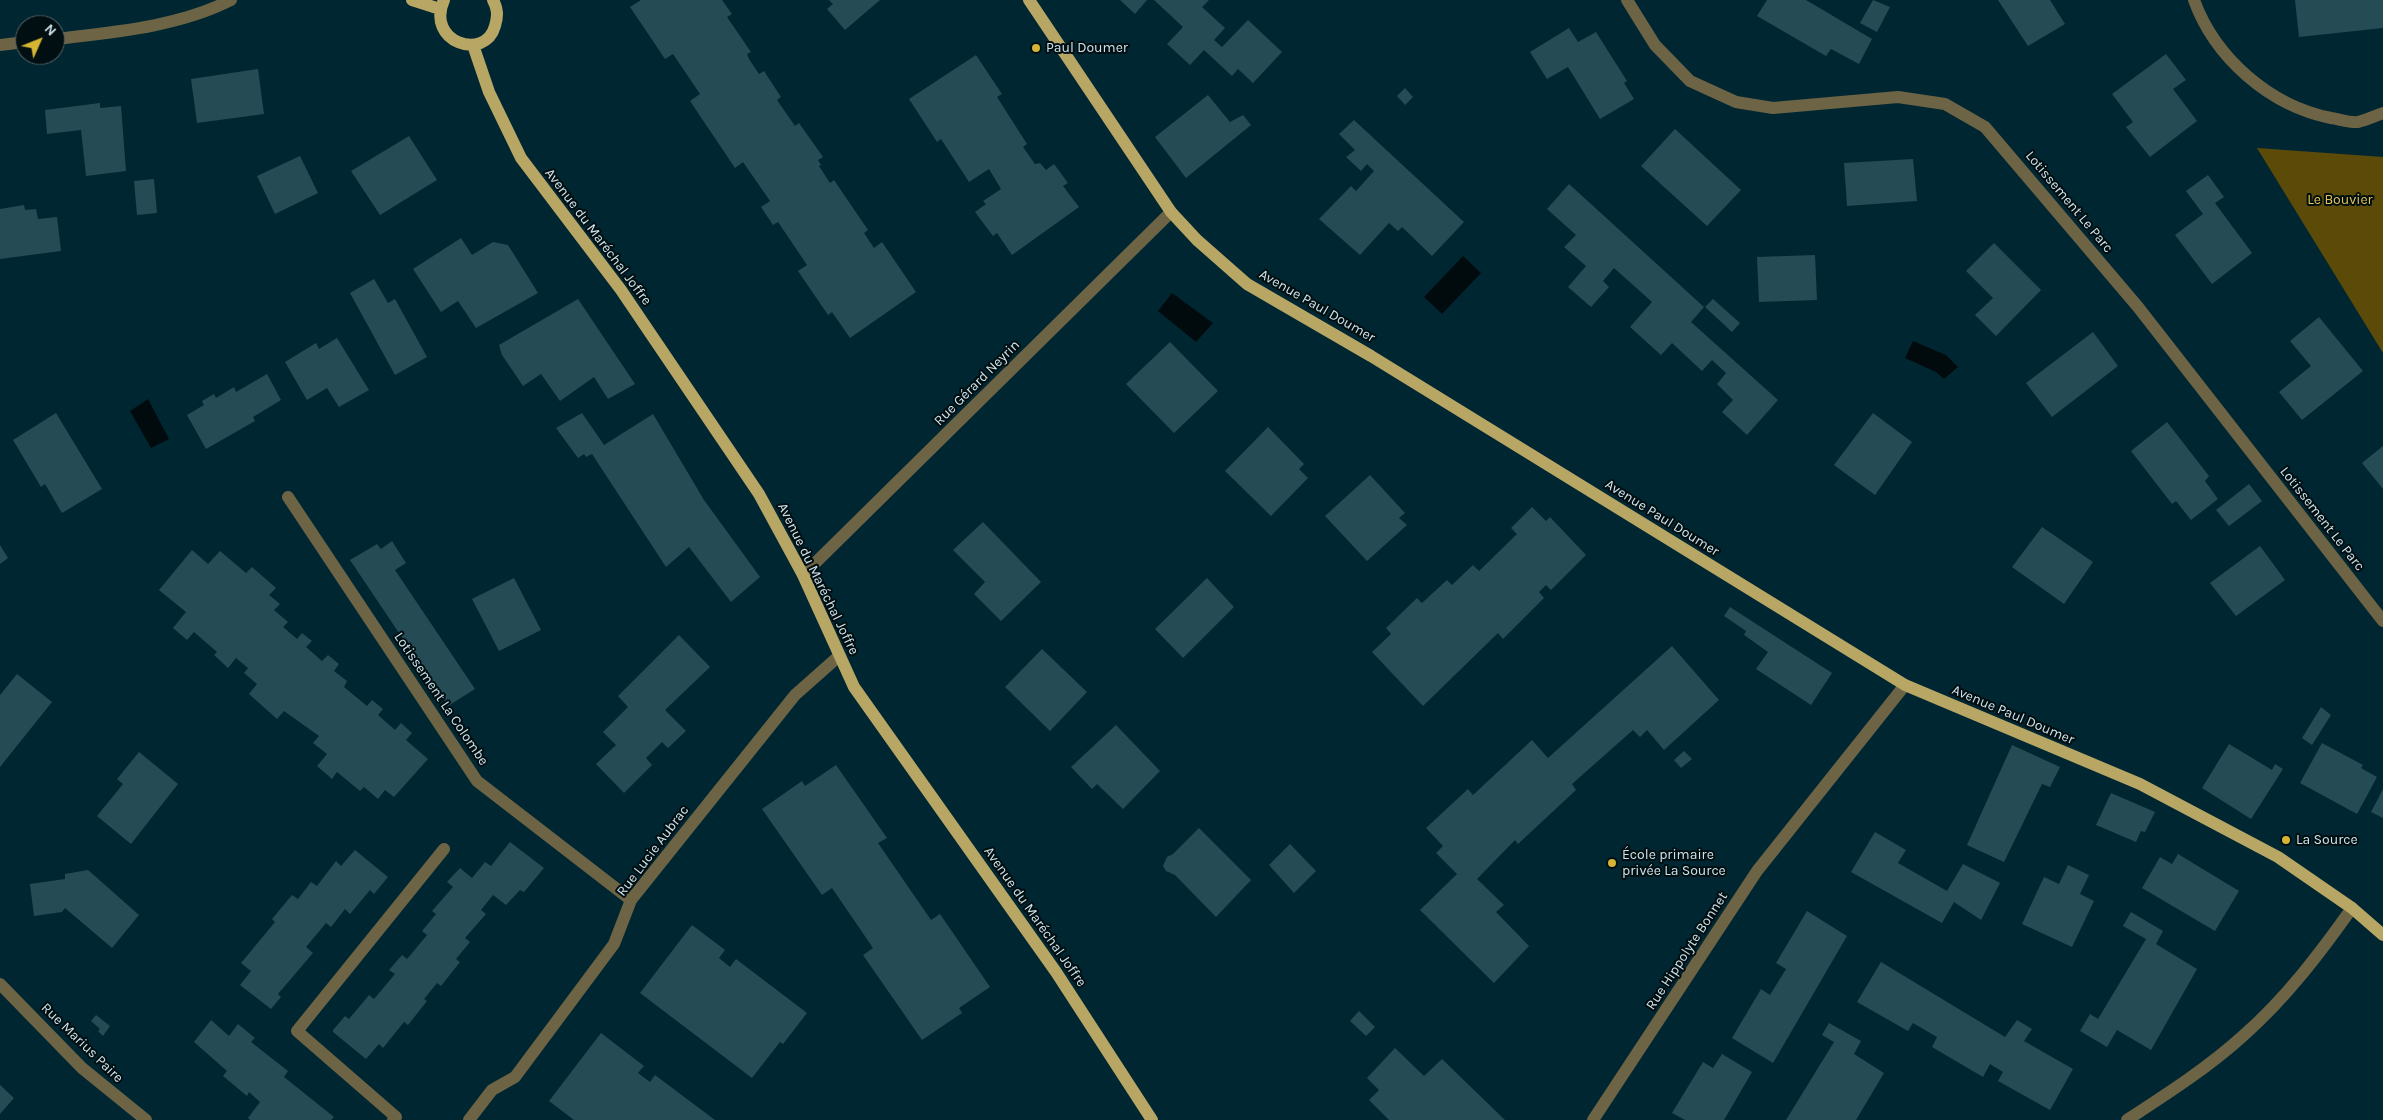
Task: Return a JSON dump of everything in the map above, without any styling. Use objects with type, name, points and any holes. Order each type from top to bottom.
[{"type":"main road","points":[[412,0],[442,4],[441,26],[447,34],[462,44],[473,44],[487,38],[494,31],[498,17],[497,7],[493,0]]},
{"type":"main road","name":"Avenue Paul Doumer","points":[[1029,0],[1172,212],[1198,240],[1247,284],[1371,356],[1905,686],[2140,784],[2278,857],[2352,908],[2383,935]]},
{"type":"main road","name":"Avenue du Maréchal Joffre","points":[[473,44],[490,92],[521,158],[621,290],[759,494],[803,576],[854,687],[1056,972],[1152,1120]]},
{"type":"street","points":[[65,37],[126,30],[209,11],[231,0]]},
{"type":"street","name":"Lotissement Le Parc","points":[[1626,0],[1655,45],[1690,81],[1736,102],[1773,108],[1898,97],[1946,104],[1986,127],[2138,307],[2383,621]]},
{"type":"street","points":[[2194,0],[2199,16],[2229,59],[2270,93],[2308,113],[2356,122],[2383,113]]},
{"type":"street","points":[[0,45],[15,43]]},
{"type":"street","name":"Rue Gérard Neyrin","points":[[803,576],[1172,212]]},
{"type":"street","name":"Lotissement La Colombe","points":[[288,497],[477,781],[631,900]]},
{"type":"street","name":"Rue Lucie Aubrac","points":[[469,1120],[492,1090],[515,1077],[614,944],[631,900],[795,695],[839,656]]},
{"type":"street","name":"Rue Hippolyte Bonnet","points":[[1593,1120],[1757,872],[1905,686]]},
{"type":"street","points":[[393,1120],[396,1117],[297,1032],[444,849]]},
{"type":"street","points":[[2127,1120],[2176,1088],[2244,1035],[2312,964],[2352,908]]},
{"type":"street","name":"Rue Marius Paire","points":[[0,984],[82,1068],[146,1120]]},
{"type":"green space","name":"Le Bouvier","points":[[2257,148],[2383,157],[2383,353]]},
{"type":"shaded area","points":[[1463,256],[1481,273],[1442,314],[1424,297]]},
{"type":"shaded area","points":[[1172,293],[1213,323],[1196,342],[1158,311]]},
{"type":"shaded area","points":[[1913,341],[1946,355],[1958,367],[1944,379],[1936,372],[1905,358]]},
{"type":"shaded area","points":[[148,399],[169,439],[151,448],[130,411]]},
{"type":"building","points":[[641,0],[722,0],[732,14],[727,17],[751,52],[747,54],[749,59],[759,74],[764,71],[781,97],[777,100],[795,126],[799,123],[823,157],[818,160],[821,165],[819,166],[830,183],[834,180],[868,230],[864,233],[874,248],[882,242],[916,292],[850,338],[832,312],[828,315],[798,271],[807,265],[778,222],[773,225],[761,207],[770,201],[743,162],[735,168],[690,101],[700,94],[673,54],[665,59],[630,7]]},
{"type":"building","points":[[829,0],[880,0],[845,30],[827,9],[833,4]]},
{"type":"building","points":[[1120,0],[1147,0],[1135,14]]},
{"type":"building","points":[[1154,0],[1209,0],[1202,7],[1225,28],[1214,40],[1222,47],[1248,20],[1282,52],[1253,83],[1238,69],[1232,76],[1204,50],[1190,65],[1167,44],[1183,27]]},
{"type":"building","points":[[1767,0],[1806,0],[1872,39],[1859,64],[1831,49],[1826,56],[1757,16]]},
{"type":"building","points":[[1873,0],[1890,7],[1877,32],[1860,23]]},
{"type":"building","points":[[1998,0],[2050,0],[2065,24],[2028,46]]},
{"type":"building","points":[[2295,0],[2383,0],[2383,28],[2299,37]]},
{"type":"building","points":[[1569,28],[1578,42],[1596,32],[1627,81],[1624,83],[1634,99],[1600,119],[1568,67],[1547,79],[1530,52]]},
{"type":"building","points":[[2166,54],[2186,80],[2173,89],[2197,121],[2150,157],[2126,127],[2133,122],[2112,94]]},
{"type":"building","points":[[976,55],[1002,94],[997,97],[1027,144],[1023,147],[1035,164],[1040,163],[1046,170],[1054,164],[1068,183],[1063,186],[1079,207],[1012,255],[997,233],[993,236],[975,212],[986,204],[983,201],[1001,189],[989,169],[969,182],[941,139],[937,142],[909,99]]},
{"type":"building","points":[[258,69],[264,114],[197,123],[191,79]]},
{"type":"building","points":[[1405,88],[1413,97],[1405,105],[1397,96]]},
{"type":"building","points":[[1208,95],[1230,122],[1243,115],[1251,125],[1186,178],[1155,137]]},
{"type":"building","points":[[100,103],[100,108],[121,106],[126,171],[86,176],[81,130],[47,134],[45,110]]},
{"type":"building","points":[[1354,120],[1464,222],[1432,256],[1402,227],[1398,231],[1389,223],[1360,255],[1319,219],[1351,186],[1356,191],[1374,171],[1367,164],[1361,171],[1346,157],[1355,150],[1339,134]]},
{"type":"building","points":[[1675,129],[1741,190],[1707,226],[1641,166]]},
{"type":"building","points":[[409,136],[437,180],[380,215],[351,171]]},
{"type":"building","points":[[300,156],[318,193],[275,214],[257,176]]},
{"type":"building","points":[[1913,159],[1917,201],[1847,206],[1844,163]]},
{"type":"building","points":[[2208,175],[2224,197],[2215,203],[2252,253],[2212,284],[2175,235],[2203,214],[2186,191]]},
{"type":"building","points":[[154,179],[157,213],[137,215],[134,181]]},
{"type":"building","points":[[1569,184],[1704,307],[1691,322],[1778,400],[1747,435],[1722,412],[1733,400],[1717,384],[1726,373],[1712,360],[1702,371],[1672,343],[1661,355],[1630,327],[1652,302],[1614,268],[1603,281],[1609,287],[1591,307],[1568,287],[1586,266],[1564,247],[1576,235],[1547,209]]},
{"type":"building","points":[[24,205],[25,210],[36,209],[38,219],[57,217],[61,251],[0,259],[0,209]]},
{"type":"building","points":[[461,238],[472,255],[493,242],[508,245],[538,293],[476,328],[458,301],[441,312],[413,269]]},
{"type":"building","points":[[1994,243],[2041,290],[1996,336],[1975,315],[1993,298],[1966,271]]},
{"type":"building","points":[[1815,255],[1817,300],[1759,302],[1757,257]]},
{"type":"building","points":[[374,279],[388,303],[395,299],[427,357],[395,375],[350,293]]},
{"type":"building","points":[[578,299],[635,384],[608,399],[594,377],[560,401],[541,374],[523,386],[502,355],[499,345]]},
{"type":"building","points":[[1713,299],[1740,323],[1732,332],[1705,307]]},
{"type":"building","points":[[2319,317],[2363,371],[2302,420],[2279,392],[2311,366],[2290,341]]},
{"type":"building","points":[[2093,332],[2118,366],[2052,417],[2026,383]]},
{"type":"building","points":[[337,338],[369,390],[339,407],[327,388],[307,400],[285,362],[316,343],[319,349]]},
{"type":"building","points":[[1170,342],[1218,391],[1174,433],[1126,384]]},
{"type":"building","points":[[267,374],[281,400],[253,417],[255,421],[206,449],[187,415],[204,405],[202,401],[214,394],[216,398],[234,387],[236,392]]},
{"type":"building","points":[[56,413],[102,489],[62,513],[45,484],[41,487],[13,440]]},
{"type":"building","points":[[582,413],[604,445],[653,414],[704,500],[760,577],[731,602],[689,547],[666,567],[592,454],[586,457],[584,454],[578,458],[556,428]]},
{"type":"building","points":[[1873,413],[1912,442],[1875,495],[1834,465]]},
{"type":"building","points":[[2167,422],[2209,476],[2205,481],[2218,499],[2191,520],[2176,501],[2172,504],[2131,451]]},
{"type":"building","points":[[1268,427],[1304,464],[1299,469],[1308,478],[1271,516],[1225,471]]},
{"type":"building","points":[[2383,446],[2383,489],[2362,463]]},
{"type":"building","points":[[1370,475],[1405,513],[1399,518],[1407,525],[1367,561],[1325,516]]},
{"type":"building","points":[[2249,484],[2262,501],[2229,526],[2216,510]]},
{"type":"building","points":[[1532,507],[1546,521],[1550,517],[1586,555],[1551,590],[1546,585],[1539,592],[1544,598],[1503,639],[1498,633],[1423,706],[1372,652],[1391,634],[1386,628],[1417,598],[1422,603],[1447,580],[1452,585],[1473,565],[1479,571],[1517,534],[1511,528]]},
{"type":"building","points":[[983,522],[1041,582],[1001,621],[974,594],[985,582],[953,550]]},
{"type":"building","points":[[2042,527],[2093,562],[2064,604],[2012,567]]},
{"type":"building","points":[[392,541],[406,563],[395,570],[475,689],[448,706],[350,560],[377,544],[381,549]]},
{"type":"building","points":[[0,545],[8,558],[0,564]]},
{"type":"building","points":[[2260,546],[2285,580],[2236,616],[2210,583]]},
{"type":"building","points":[[192,550],[208,564],[220,551],[246,573],[252,567],[276,588],[269,595],[280,604],[274,610],[288,622],[283,627],[297,639],[302,633],[312,641],[306,647],[322,661],[328,655],[339,664],[334,671],[347,681],[344,687],[367,706],[372,700],[383,709],[378,715],[395,730],[401,723],[412,733],[406,740],[428,759],[394,797],[385,790],[378,799],[364,787],[360,791],[337,772],[332,779],[317,766],[327,754],[313,743],[319,736],[284,711],[277,719],[249,694],[257,684],[244,673],[248,668],[236,658],[228,668],[214,655],[217,652],[194,632],[187,640],[173,628],[186,612],[159,590]]},
{"type":"building","points":[[514,578],[541,630],[499,651],[472,599]]},
{"type":"building","points":[[1207,578],[1234,607],[1183,658],[1155,629]]},
{"type":"building","points":[[1730,607],[1832,673],[1811,705],[1756,669],[1768,652],[1744,635],[1746,631],[1724,616]]},
{"type":"building","points":[[679,635],[710,667],[665,710],[686,731],[668,748],[662,742],[646,758],[652,765],[624,793],[596,764],[616,745],[603,732],[628,707],[618,696]]},
{"type":"building","points":[[1672,646],[1719,700],[1664,750],[1647,730],[1640,737],[1633,730],[1572,784],[1576,790],[1518,844],[1515,840],[1477,879],[1504,905],[1496,912],[1529,946],[1494,983],[1420,910],[1457,874],[1436,853],[1443,846],[1426,828],[1468,789],[1473,795],[1532,740],[1548,758]]},
{"type":"building","points":[[1042,649],[1087,692],[1050,731],[1005,687]]},
{"type":"building","points":[[17,674],[52,702],[0,767],[0,695]]},
{"type":"building","points":[[2321,707],[2331,715],[2312,745],[2302,738]]},
{"type":"building","points":[[1116,725],[1160,771],[1123,809],[1097,784],[1092,789],[1071,767]]},
{"type":"building","points":[[2322,743],[2363,765],[2361,768],[2377,777],[2357,814],[2300,783]]},
{"type":"building","points":[[2229,744],[2272,770],[2275,764],[2283,769],[2251,819],[2202,788]]},
{"type":"building","points":[[2012,745],[2060,767],[2050,787],[2042,784],[2004,862],[1967,845]]},
{"type":"building","points":[[1684,751],[1692,759],[1681,768],[1674,760]]},
{"type":"building","points":[[139,752],[178,784],[131,844],[97,816],[123,784],[117,779]]},
{"type":"building","points":[[836,765],[887,838],[878,843],[931,920],[940,914],[990,987],[959,1008],[962,1013],[922,1040],[863,955],[873,948],[832,888],[822,895],[762,809],[802,781],[805,786]]},
{"type":"building","points":[[2383,789],[2383,818],[2371,812]]},
{"type":"building","points":[[2111,793],[2155,812],[2145,832],[2141,831],[2136,842],[2096,825]]},
{"type":"building","points":[[1199,828],[1251,880],[1216,917],[1175,875],[1166,871],[1163,866],[1167,857],[1173,854]]},
{"type":"building","points":[[1875,832],[1906,850],[1898,863],[1947,891],[1963,864],[2000,883],[1981,920],[1954,902],[1942,923],[1851,872]]},
{"type":"building","points":[[510,842],[544,868],[524,892],[520,890],[506,905],[493,895],[481,910],[486,914],[465,938],[470,942],[456,959],[460,962],[441,986],[437,983],[424,999],[427,1001],[408,1025],[404,1022],[383,1048],[379,1044],[366,1059],[333,1032],[333,1030],[345,1016],[349,1019],[369,995],[374,999],[395,974],[389,970],[402,955],[407,959],[427,935],[422,931],[436,914],[432,911],[453,887],[447,882],[460,868],[472,878],[485,862],[491,866]]},
{"type":"building","points":[[1290,844],[1316,871],[1294,893],[1269,865]]},
{"type":"building","points":[[355,850],[388,877],[374,894],[370,890],[350,914],[345,909],[331,927],[326,923],[306,947],[313,953],[278,994],[281,997],[271,1009],[240,985],[251,971],[241,963],[275,922],[272,919],[292,895],[298,899],[311,882],[317,886],[336,861],[341,866]]},
{"type":"building","points":[[2178,854],[2239,891],[2215,931],[2142,888],[2160,857],[2172,864]]},
{"type":"building","points":[[2068,865],[2089,875],[2080,894],[2094,901],[2072,947],[2022,924],[2044,877],[2059,884]]},
{"type":"building","points":[[88,870],[139,915],[112,948],[65,908],[62,912],[34,916],[30,884],[65,879],[65,874]]},
{"type":"building","points":[[1807,911],[1847,936],[1773,1063],[1732,1038],[1761,989],[1770,995],[1786,969],[1776,963]]},
{"type":"building","points":[[2131,912],[2163,931],[2156,944],[2197,969],[2151,1050],[2117,1030],[2107,1047],[2080,1031],[2090,1014],[2098,1019],[2146,939],[2123,926]]},
{"type":"building","points":[[692,925],[725,950],[719,958],[730,967],[736,959],[807,1013],[783,1044],[780,1042],[752,1078],[640,993]]},
{"type":"building","points":[[1881,962],[2005,1037],[2017,1020],[2032,1029],[2024,1041],[2073,1069],[2050,1110],[1998,1081],[2003,1072],[1990,1064],[1983,1077],[1932,1047],[1937,1037],[1913,1023],[1908,1031],[1857,1002]]},
{"type":"building","points":[[1359,1011],[1375,1027],[1366,1036],[1350,1021]]},
{"type":"building","points":[[96,1015],[110,1026],[103,1036],[98,1031],[100,1029],[91,1021]]},
{"type":"building","points":[[211,1020],[229,1036],[238,1024],[255,1038],[251,1042],[288,1071],[284,1077],[334,1117],[331,1120],[250,1120],[248,1118],[260,1102],[249,1092],[247,1096],[223,1076],[227,1071],[194,1042]]},
{"type":"building","points":[[1829,1023],[1861,1041],[1854,1054],[1884,1073],[1856,1120],[1786,1120],[1834,1042],[1822,1035]]},
{"type":"building","points":[[601,1033],[644,1066],[638,1073],[650,1082],[655,1075],[715,1120],[574,1120],[549,1101]]},
{"type":"building","points":[[1395,1048],[1424,1076],[1442,1059],[1505,1120],[1389,1120],[1369,1100],[1379,1090],[1367,1078]]},
{"type":"building","points":[[1722,1054],[1752,1072],[1724,1120],[1685,1120],[1672,1113],[1703,1062],[1713,1068]]},
{"type":"building","points":[[0,1085],[14,1098],[0,1114]]},
{"type":"place","name":"Paul Doumer","points":[[1036,48]]},
{"type":"place","name":"La Source","points":[[2286,840]]},
{"type":"place","name":"École primaire privée La Source","points":[[1612,863]]}]
